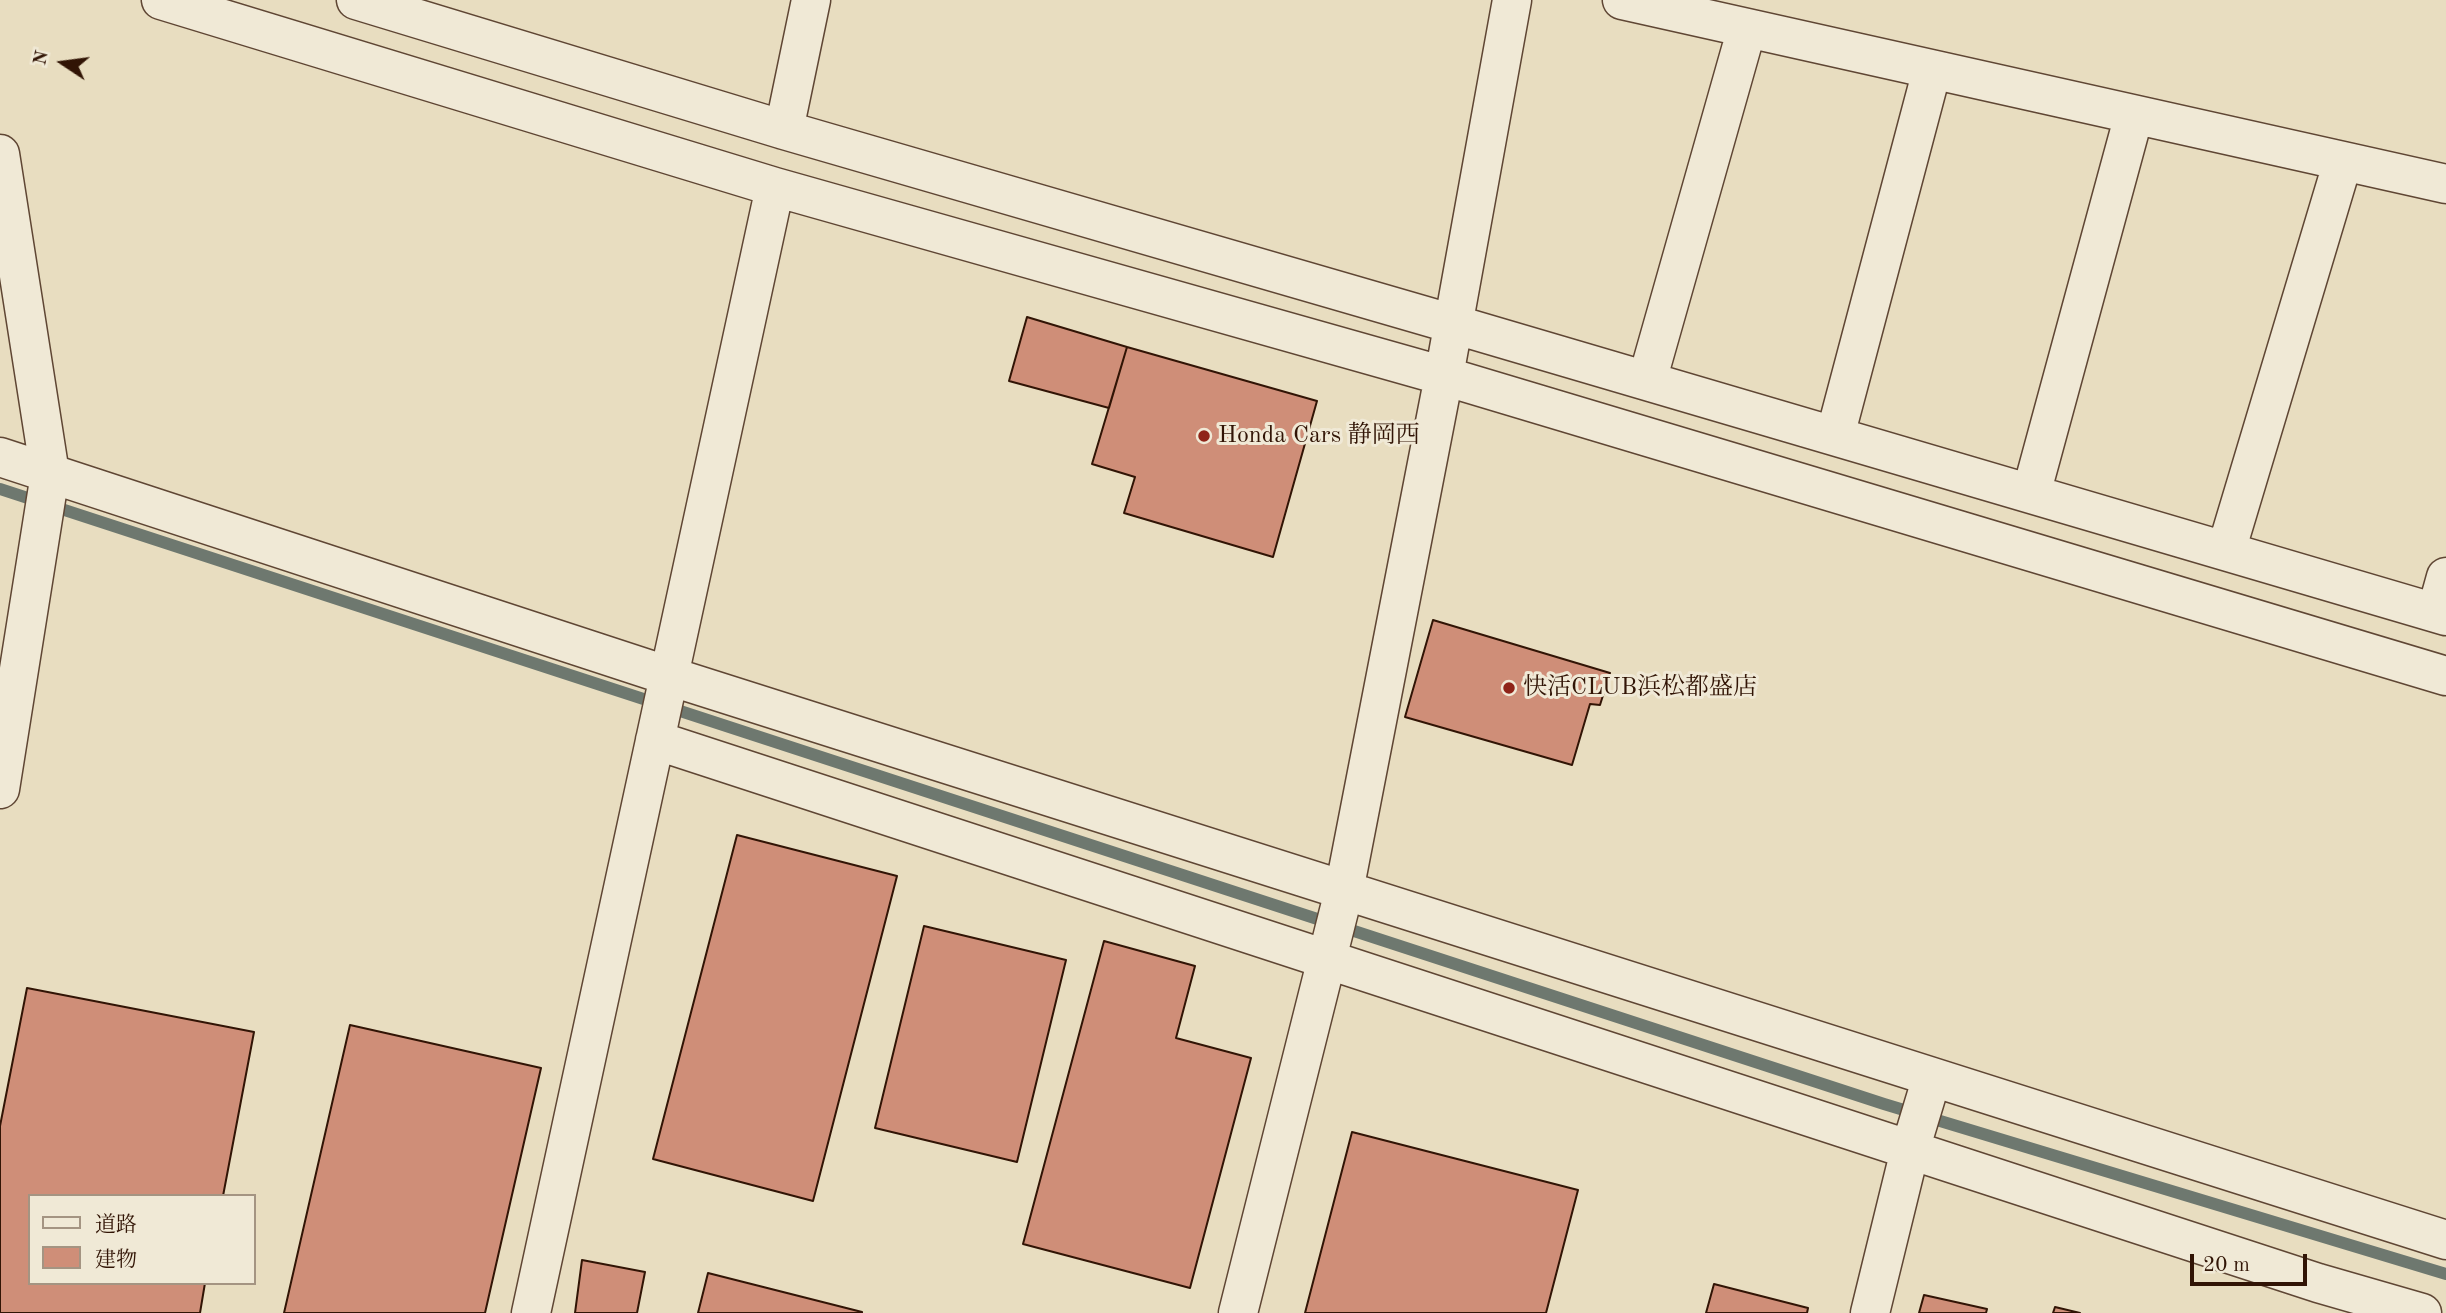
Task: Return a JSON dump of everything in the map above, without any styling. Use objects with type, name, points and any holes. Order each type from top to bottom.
[{"type":"street","points":[[161,0],[775,187],[1444,376],[2446,676]]},
{"type":"street","points":[[784,130],[811,0]]},
{"type":"street","points":[[1238,1313],[1344,891],[1444,376],[1511,0]]},
{"type":"street","points":[[1622,0],[2446,184]]},
{"type":"street","points":[[373,2],[784,130],[2441,615],[2446,577]]},
{"type":"street","points":[[1647,381],[1747,28]]},
{"type":"street","points":[[1835,436],[1932,70]]},
{"type":"street","points":[[2031,494],[2134,115]]},
{"type":"street","points":[[0,154],[50,474],[0,789]]},
{"type":"street","points":[[2226,551],[2343,161]]},
{"type":"street","points":[[531,1313],[775,187]]},
{"type":"street","points":[[0,457],[669,676],[2446,1240]]},
{"type":"street","points":[[655,740],[2318,1283],[2422,1313]]},
{"type":"street","points":[[1870,1313],[1910,1150],[1932,1077]]},
{"type":"building","points":[[1027,317],[1127,347],[1109,408],[1009,381]]},
{"type":"building","name":"Honda Cars 静岡西","points":[[1127,347],[1317,401],[1273,557],[1124,513],[1135,477],[1092,464]]},
{"type":"building","name":"快活CLUB浜松都盛店","points":[[1433,620],[1610,673],[1600,705],[1590,704],[1572,765],[1405,717]]},
{"type":"building","points":[[737,835],[897,876],[813,1201],[653,1159]]},
{"type":"building","points":[[924,926],[1066,960],[1017,1162],[875,1128]]},
{"type":"building","points":[[1104,941],[1195,966],[1176,1038],[1251,1058],[1190,1288],[1023,1244]]},
{"type":"building","points":[[27,988],[254,1032],[223,1194],[28,1194],[28,1285],[205,1285],[200,1313],[0,1313],[0,1126]]},
{"type":"building","points":[[350,1025],[541,1068],[485,1313],[284,1313]]},
{"type":"building","points":[[1352,1132],[1578,1190],[1546,1313],[1305,1313]]},
{"type":"building","points":[[582,1260],[645,1272],[637,1313],[575,1313]]},
{"type":"building","points":[[708,1273],[862,1312],[862,1313],[698,1313]]},
{"type":"building","points":[[1714,1284],[1808,1308],[1807,1313],[1706,1313]]},
{"type":"building","points":[[1924,1295],[1987,1309],[1986,1313],[1919,1313]]},
{"type":"building","points":[[2055,1307],[2080,1313],[2053,1313]]},
{"type":"waterway","points":[[0,489],[1884,1104],[2446,1274]]},
{"type":"place","name":"Honda Cars 静岡西","points":[[1204,436]]},
{"type":"place","name":"快活CLUB浜松都盛店","points":[[1509,688]]}]
